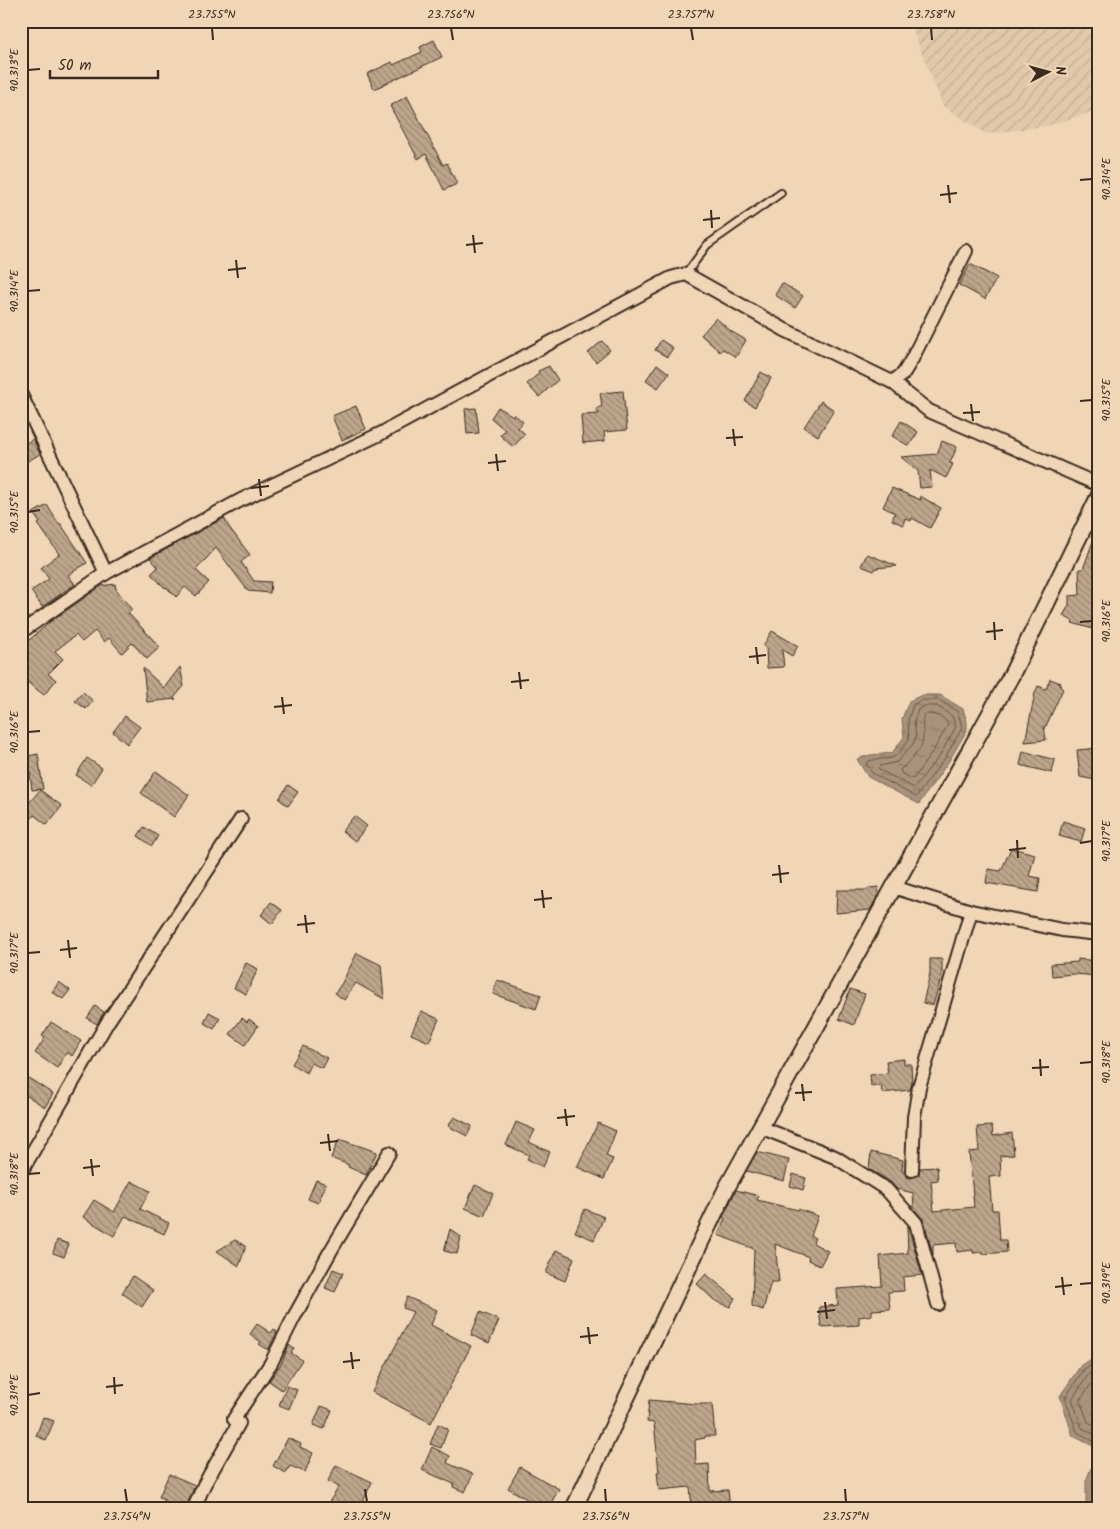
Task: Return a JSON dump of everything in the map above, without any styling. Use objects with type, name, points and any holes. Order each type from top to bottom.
[{"type":"street","points":[[892,382],[903,374],[912,359],[966,251]]},
{"type":"street","points":[[21,632],[106,573],[241,500],[380,434],[671,278],[686,274],[785,330],[892,382],[929,411],[1099,485]]},
{"type":"street","points":[[21,395],[106,573]]},
{"type":"street","points":[[574,1508],[726,1189],[1010,676],[1099,496]]},
{"type":"street","points":[[21,1172],[107,1023],[241,819]]},
{"type":"street","points":[[893,887],[971,911],[1062,930],[1099,934]]},
{"type":"street","points":[[912,1170],[914,1117],[919,1087],[971,911]]},
{"type":"street","points":[[760,1127],[836,1157],[886,1189],[916,1223],[938,1304]]},
{"type":"street","points":[[194,1508],[204,1485],[239,1423],[234,1419],[271,1363],[330,1252],[389,1153]]},
{"type":"lane","points":[[686,274],[707,245],[781,193]]},
{"type":"shaded area","points":[[909,21],[1099,21],[1099,110],[1047,126],[986,134],[943,106]]},
{"type":"water","points":[[922,695],[940,695],[963,709],[967,730],[949,761],[919,804],[868,777],[857,759],[870,755],[892,753],[904,737],[902,719],[909,701]]},
{"type":"water","points":[[1099,1355],[1099,1449],[1073,1436],[1060,1396],[1081,1365]]},
{"type":"water","points":[[1099,1464],[1099,1508],[1086,1508],[1086,1481],[1091,1468]]},
{"type":"building","points":[[434,40],[442,57],[374,89],[367,74],[392,62],[393,65],[422,52],[420,47]]},
{"type":"building","points":[[407,96],[443,165],[447,163],[457,184],[444,190],[426,154],[418,159],[390,106]]},
{"type":"building","points":[[970,264],[997,278],[985,299],[959,285]]},
{"type":"building","points":[[782,283],[803,296],[795,308],[775,295]]},
{"type":"building","points":[[716,318],[732,332],[746,340],[736,357],[723,349],[720,352],[701,335]]},
{"type":"building","points":[[661,340],[673,348],[667,357],[655,350]]},
{"type":"building","points":[[602,341],[610,350],[596,362],[588,353]]},
{"type":"building","points":[[657,364],[669,373],[658,388],[646,380]]},
{"type":"building","points":[[549,366],[558,380],[539,397],[527,384],[539,373],[538,371]]},
{"type":"building","points":[[761,372],[771,378],[755,407],[745,401]]},
{"type":"building","points":[[623,391],[627,430],[604,432],[605,441],[583,443],[581,415],[599,414],[596,409],[602,406],[600,393]]},
{"type":"building","points":[[821,401],[834,410],[818,436],[804,427]]},
{"type":"building","points":[[356,406],[366,429],[342,440],[332,416]]},
{"type":"building","points":[[498,407],[513,416],[514,414],[523,422],[518,428],[525,434],[513,447],[500,435],[505,430],[491,418]]},
{"type":"building","points":[[476,408],[479,433],[467,434],[465,409]]},
{"type":"building","points":[[901,421],[918,432],[909,446],[892,436]]},
{"type":"building","points":[[33,439],[40,454],[21,465],[21,446]]},
{"type":"building","points":[[942,441],[957,447],[950,463],[953,464],[946,478],[930,470],[932,487],[920,488],[918,471],[901,457],[937,454]]},
{"type":"building","points":[[892,488],[921,500],[920,496],[941,508],[930,528],[912,518],[911,521],[905,518],[903,525],[892,520],[895,513],[883,507]]},
{"type":"building","points":[[47,505],[87,563],[68,575],[75,584],[42,607],[31,591],[49,579],[41,568],[59,554],[38,524],[40,523],[33,513]]},
{"type":"building","points":[[224,518],[250,555],[241,562],[254,581],[271,582],[270,593],[248,591],[216,548],[196,570],[209,582],[196,596],[185,587],[176,597],[151,574],[158,567],[150,558]]},
{"type":"building","points":[[1097,530],[1099,530],[1099,593],[1097,592],[1098,612],[1093,629],[1072,623],[1073,621],[1063,616],[1069,605],[1069,596],[1080,595],[1079,569],[1083,569]]},
{"type":"building","points":[[867,554],[897,566],[876,568],[874,571],[861,566]]},
{"type":"building","points":[[115,584],[116,589],[132,610],[128,613],[160,647],[147,659],[132,643],[122,653],[109,638],[104,642],[95,631],[82,642],[76,635],[55,651],[63,659],[48,674],[56,680],[44,695],[26,681],[27,679],[21,673],[21,647],[50,622],[101,586]]},
{"type":"building","points":[[772,631],[798,646],[792,656],[782,650],[784,667],[767,668],[766,648],[763,646]]},
{"type":"building","points":[[180,667],[184,686],[174,698],[176,699],[147,702],[143,668],[164,688]]},
{"type":"building","points":[[1050,679],[1061,683],[1060,687],[1063,689],[1046,726],[1044,726],[1046,740],[1025,742],[1035,693],[1038,686],[1046,689]]},
{"type":"building","points":[[83,692],[93,701],[86,709],[75,701]]},
{"type":"building","points":[[125,716],[140,727],[127,744],[113,732]]},
{"type":"building","points":[[1099,748],[1099,767],[1096,780],[1080,777],[1077,750]]},
{"type":"building","points":[[1023,751],[1055,760],[1052,773],[1020,765]]},
{"type":"building","points":[[38,754],[43,789],[32,790],[28,756]]},
{"type":"building","points":[[87,758],[102,768],[91,785],[76,775]]},
{"type":"building","points":[[156,771],[189,795],[174,817],[141,793]]},
{"type":"building","points":[[288,785],[298,792],[288,806],[279,799]]},
{"type":"building","points":[[40,790],[62,806],[47,825],[34,815],[21,833],[21,812]]},
{"type":"building","points":[[354,816],[367,826],[355,841],[342,831]]},
{"type":"building","points":[[1063,821],[1085,828],[1081,842],[1059,836]]},
{"type":"building","points":[[144,827],[158,836],[152,846],[138,836]]},
{"type":"building","points":[[1011,848],[1035,854],[1029,876],[1040,878],[1038,892],[986,883],[988,869],[1001,871]]},
{"type":"building","points":[[878,887],[878,895],[870,910],[836,913],[837,890],[866,890]]},
{"type":"building","points":[[271,902],[282,910],[272,924],[261,915]]},
{"type":"building","points":[[357,953],[381,965],[384,999],[356,983],[344,1000],[335,993]]},
{"type":"building","points":[[930,959],[942,959],[942,975],[933,1005],[923,1003],[930,973]]},
{"type":"building","points":[[1078,959],[1099,961],[1099,976],[1074,974],[1052,976],[1051,964],[1078,962]]},
{"type":"building","points":[[246,963],[258,969],[246,994],[234,988]]},
{"type":"building","points":[[497,980],[541,995],[536,1009],[493,994]]},
{"type":"building","points":[[59,982],[70,990],[63,999],[52,992]]},
{"type":"building","points":[[850,989],[865,994],[854,1025],[839,1019]]},
{"type":"building","points":[[95,1006],[104,1012],[97,1024],[87,1018]]},
{"type":"building","points":[[421,1011],[439,1019],[429,1042],[411,1034]]},
{"type":"building","points":[[209,1012],[220,1018],[214,1029],[204,1023]]},
{"type":"building","points":[[242,1018],[247,1022],[249,1019],[258,1026],[245,1045],[230,1034]]},
{"type":"building","points":[[51,1022],[81,1041],[72,1056],[67,1052],[57,1068],[35,1053],[45,1038],[42,1036]]},
{"type":"building","points":[[303,1046],[327,1058],[322,1068],[311,1063],[306,1073],[292,1064]]},
{"type":"building","points":[[904,1059],[904,1064],[911,1064],[912,1082],[910,1090],[882,1093],[881,1085],[871,1086],[870,1075],[888,1073],[886,1061]]},
{"type":"building","points":[[21,1073],[53,1094],[45,1107],[21,1092]]},
{"type":"building","points":[[454,1117],[472,1126],[467,1136],[448,1126]]},
{"type":"building","points":[[516,1122],[535,1130],[529,1142],[550,1152],[543,1167],[527,1159],[529,1155],[506,1145]]},
{"type":"building","points":[[598,1123],[616,1131],[606,1156],[613,1159],[604,1179],[577,1167]]},
{"type":"building","points":[[992,1126],[993,1136],[1012,1133],[1014,1155],[1000,1156],[1001,1176],[989,1177],[992,1210],[998,1210],[1000,1240],[1006,1240],[1007,1252],[983,1254],[983,1252],[973,1253],[973,1250],[957,1252],[956,1243],[933,1245],[933,1256],[924,1220],[914,1209],[913,1193],[897,1189],[891,1182],[869,1169],[871,1152],[903,1160],[902,1170],[907,1177],[911,1178],[919,1175],[920,1168],[937,1167],[938,1180],[931,1181],[934,1211],[974,1207],[969,1152],[979,1151],[977,1127]]},
{"type":"building","points":[[339,1139],[377,1152],[366,1175],[348,1167],[349,1165],[331,1158]]},
{"type":"building","points":[[757,1152],[789,1160],[784,1181],[746,1171]]},
{"type":"building","points":[[793,1174],[806,1178],[803,1190],[790,1186]]},
{"type":"building","points":[[316,1180],[326,1184],[318,1203],[308,1199]]},
{"type":"building","points":[[131,1181],[150,1191],[140,1209],[169,1223],[164,1234],[125,1216],[114,1236],[83,1217],[94,1200],[114,1212]]},
{"type":"building","points":[[475,1185],[493,1193],[484,1216],[465,1208]]},
{"type":"building","points":[[736,1190],[759,1196],[757,1200],[798,1209],[818,1216],[811,1236],[815,1238],[813,1243],[828,1251],[820,1266],[808,1260],[809,1257],[775,1244],[779,1282],[771,1282],[763,1310],[752,1306],[754,1249],[718,1235],[725,1218],[723,1217]]},
{"type":"building","points":[[585,1209],[604,1217],[594,1240],[575,1232]]},
{"type":"building","points":[[908,1226],[922,1275],[903,1277],[904,1291],[888,1292],[890,1309],[872,1310],[872,1315],[859,1317],[859,1325],[821,1327],[819,1307],[838,1305],[837,1289],[882,1286],[880,1256],[908,1253]]},
{"type":"building","points":[[450,1229],[461,1237],[457,1254],[444,1251]]},
{"type":"building","points":[[57,1240],[69,1244],[64,1257],[53,1253]]},
{"type":"building","points":[[235,1240],[246,1246],[239,1266],[217,1251]]},
{"type":"building","points":[[556,1250],[574,1258],[565,1281],[546,1273]]},
{"type":"building","points":[[333,1269],[343,1273],[335,1292],[325,1288]]},
{"type":"building","points":[[706,1274],[735,1298],[730,1307],[714,1300],[697,1284]]},
{"type":"building","points":[[133,1276],[153,1290],[142,1307],[122,1293]]},
{"type":"building","points":[[407,1297],[437,1310],[431,1325],[471,1346],[431,1423],[372,1392],[413,1312],[403,1308]]},
{"type":"building","points":[[480,1312],[499,1320],[489,1343],[471,1335]]},
{"type":"building","points":[[257,1324],[271,1333],[274,1329],[277,1332],[268,1350],[250,1334]]},
{"type":"building","points":[[289,1345],[294,1349],[291,1353],[302,1360],[282,1390],[269,1381],[281,1364]]},
{"type":"building","points":[[287,1386],[297,1390],[289,1409],[279,1405]]},
{"type":"building","points":[[649,1400],[712,1404],[715,1436],[705,1436],[705,1438],[695,1440],[696,1465],[709,1464],[710,1491],[728,1490],[730,1508],[692,1508],[690,1487],[659,1490],[654,1423],[647,1422]]},
{"type":"building","points":[[321,1406],[332,1410],[324,1429],[313,1425]]},
{"type":"building","points":[[43,1417],[54,1421],[46,1440],[36,1436]]},
{"type":"building","points":[[438,1424],[448,1429],[441,1448],[430,1444]]},
{"type":"building","points":[[288,1438],[301,1444],[300,1447],[313,1453],[305,1472],[290,1466],[286,1473],[273,1466]]},
{"type":"building","points":[[432,1447],[450,1456],[447,1463],[473,1474],[465,1492],[453,1487],[454,1484],[422,1470]]},
{"type":"building","points":[[336,1465],[372,1482],[360,1508],[325,1508],[339,1487],[328,1481]]},
{"type":"building","points":[[520,1467],[559,1489],[548,1508],[542,1508],[508,1488]]},
{"type":"building","points":[[169,1474],[195,1485],[186,1508],[160,1508],[164,1499],[159,1497]]}]
